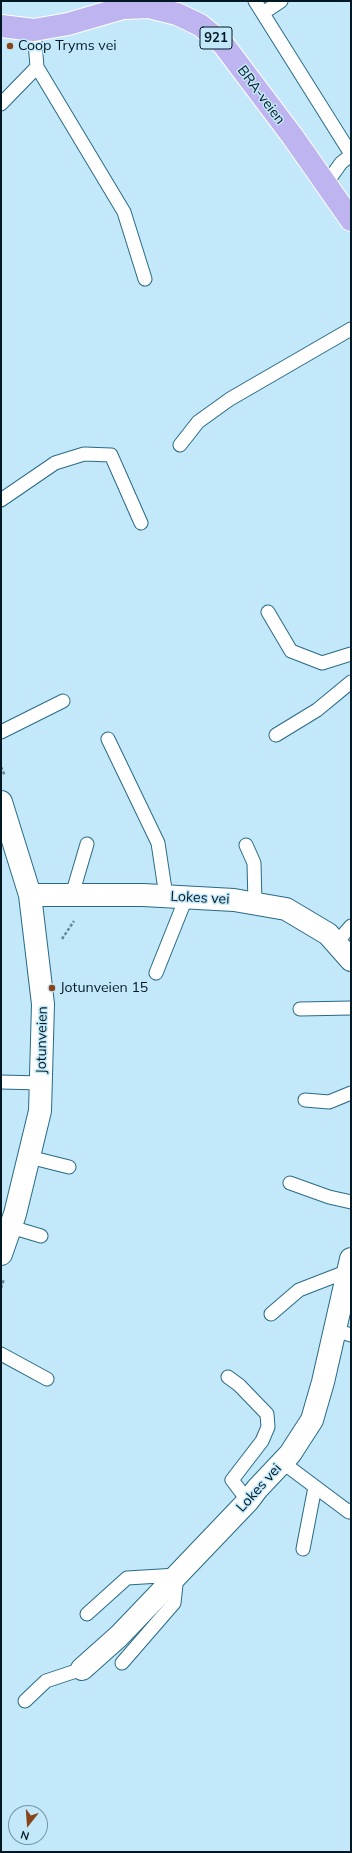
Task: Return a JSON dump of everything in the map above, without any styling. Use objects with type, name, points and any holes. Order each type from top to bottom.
[{"type":"main road","name":"BRA-veien","points":[[1,26],[34,30],[68,24],[124,8],[150,4],[177,14],[200,25],[223,44],[293,137],[351,220]]},
{"type":"street","name":"Jotunveien","points":[[1,802],[4,826],[30,895],[43,1004],[40,1110],[11,1226],[1,1254]]},
{"type":"street","name":"Lokes vei","points":[[30,895],[176,897],[234,900],[286,909],[328,934],[351,960]]},
{"type":"street","name":"Lokes vei","points":[[82,1669],[120,1636],[248,1501],[256,1489],[290,1454],[312,1420],[343,1333],[350,1265]]},
{"type":"lane","points":[[255,1],[351,154],[341,163],[326,184]]},
{"type":"lane","points":[[263,13],[281,1]]},
{"type":"lane","points":[[34,30],[37,67],[124,212],[145,279]]},
{"type":"lane","points":[[1,104],[37,67]]},
{"type":"lane","points":[[180,445],[198,422],[230,399],[351,329]]},
{"type":"lane","points":[[1,500],[55,463],[84,454],[111,455],[141,523]]},
{"type":"lane","points":[[268,612],[291,651],[322,663],[351,654]]},
{"type":"lane","points":[[276,735],[317,710],[351,682]]},
{"type":"lane","points":[[1,732],[63,702]]},
{"type":"lane","points":[[108,739],[158,843],[176,897],[156,973]]},
{"type":"lane","points":[[72,895],[87,844]]},
{"type":"lane","points":[[246,845],[254,863],[255,904]]},
{"type":"lane","points":[[336,943],[351,926]]},
{"type":"lane","points":[[300,1009],[351,1008]]},
{"type":"lane","points":[[1,1082],[41,1083]]},
{"type":"lane","points":[[305,1100],[329,1102],[351,1092]]},
{"type":"lane","points":[[29,1157],[69,1167]]},
{"type":"lane","points":[[290,1183],[329,1197],[351,1202]]},
{"type":"lane","points":[[11,1226],[41,1236]]},
{"type":"lane","points":[[271,1314],[299,1290],[350,1265]]},
{"type":"lane","points":[[1,1354],[47,1380]]},
{"type":"lane","points":[[228,1377],[239,1385],[267,1414],[268,1427],[262,1441],[232,1480],[248,1501]]},
{"type":"lane","points":[[282,1462],[350,1512],[351,1510]]},
{"type":"lane","points":[[303,1549],[316,1487]]},
{"type":"lane","points":[[88,1614],[127,1578],[177,1575],[174,1603],[122,1663]]},
{"type":"lane","points":[[25,1701],[46,1681],[82,1669]]},
{"type":"place","name":"Coop Tryms vei","points":[[10,46]]},
{"type":"place","name":"Jotunveien 15","points":[[52,988]]}]
